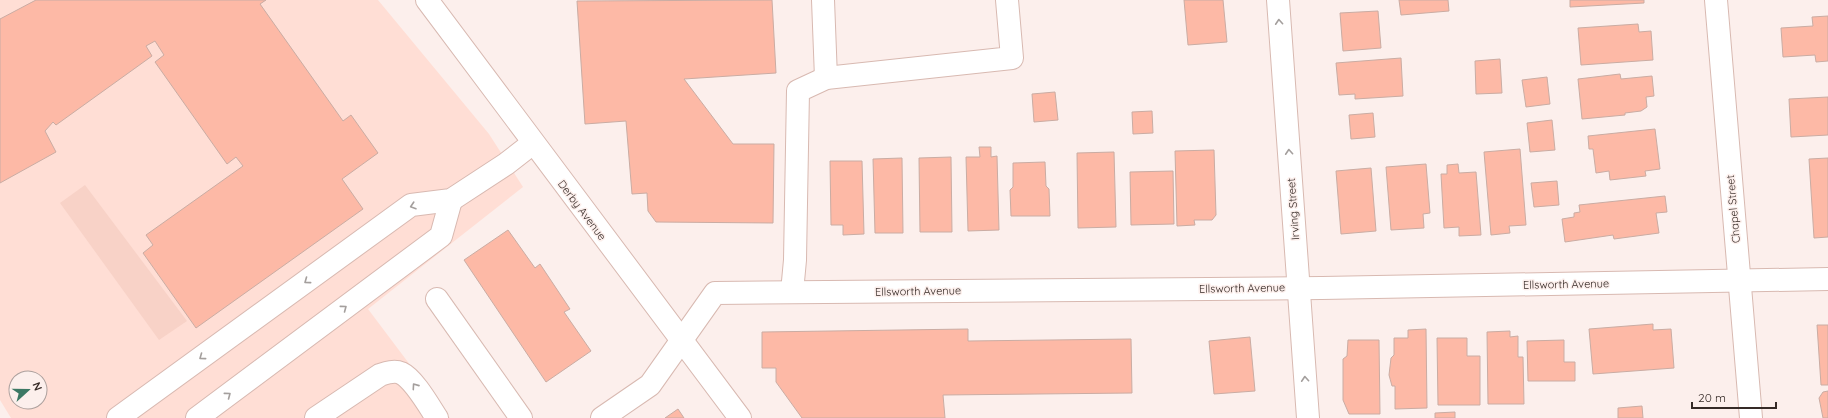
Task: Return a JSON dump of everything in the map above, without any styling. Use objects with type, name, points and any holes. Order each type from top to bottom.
[{"type":"street","name":"Derby Avenue","points":[[427,0],[740,418]]},
{"type":"street","points":[[823,0],[826,78]]},
{"type":"street","points":[[792,292],[798,91],[826,78],[1012,58],[1007,0]]},
{"type":"street","name":"Irving Street","points":[[1278,0],[1308,418]]},
{"type":"street","name":"Chapel Street","points":[[1716,0],[1751,418]]},
{"type":"street","points":[[118,418],[411,205],[451,200],[506,164],[533,143]]},
{"type":"street","points":[[197,418],[441,236],[451,200]]},
{"type":"street","name":"Ellsworth Avenue","points":[[682,342],[715,293],[1298,288],[1828,279]]},
{"type":"street","points":[[437,299],[521,418]]},
{"type":"street","points":[[602,418],[650,385],[682,342]]},
{"type":"street","points":[[316,418],[380,375],[390,372],[401,373],[409,379],[437,418]]},
{"type":"shaded area","points":[[0,0],[378,0],[489,134],[523,187],[368,309],[450,418],[11,418],[0,400]]},
{"type":"shaded area","points":[[85,185],[187,321],[159,340],[60,203]]},
{"type":"building","points":[[36,0],[266,0],[260,4],[343,121],[351,115],[378,153],[342,179],[363,209],[196,328],[143,253],[153,245],[146,235],[243,166],[236,157],[227,164],[155,62],[164,55],[155,41],[146,46],[152,56],[56,125],[53,122],[45,131],[56,152],[0,183],[0,19]]},
{"type":"building","points":[[772,0],[776,73],[684,79],[733,144],[774,144],[773,223],[656,222],[648,211],[647,193],[632,194],[626,121],[585,124],[577,1]]},
{"type":"building","points":[[1184,0],[1223,0],[1227,42],[1188,45]]},
{"type":"building","points":[[1399,0],[1448,0],[1449,11],[1401,15]]},
{"type":"building","points":[[1570,0],[1644,0],[1644,3],[1570,7]]},
{"type":"building","points":[[1378,11],[1381,48],[1343,51],[1340,13]]},
{"type":"building","points":[[1828,16],[1828,61],[1816,62],[1815,55],[1783,57],[1781,28],[1813,26],[1812,17]]},
{"type":"building","points":[[1638,24],[1639,32],[1651,31],[1653,60],[1581,65],[1578,28]]},
{"type":"building","points":[[1401,58],[1403,96],[1355,99],[1355,94],[1339,95],[1336,63]]},
{"type":"building","points":[[1500,59],[1502,93],[1476,94],[1475,61]]},
{"type":"building","points":[[1620,74],[1621,79],[1652,76],[1654,96],[1646,97],[1647,107],[1641,111],[1625,113],[1625,115],[1582,119],[1578,79]]},
{"type":"building","points":[[1547,77],[1550,104],[1526,107],[1522,80]]},
{"type":"building","points":[[1055,92],[1058,120],[1034,122],[1032,94]]},
{"type":"building","points":[[1828,97],[1828,135],[1791,137],[1789,99]]},
{"type":"building","points":[[1152,111],[1153,133],[1133,134],[1132,112]]},
{"type":"building","points":[[1373,113],[1375,137],[1351,139],[1349,115]]},
{"type":"building","points":[[1552,120],[1555,150],[1530,152],[1527,123]]},
{"type":"building","points":[[1655,129],[1660,169],[1645,171],[1646,176],[1610,180],[1609,171],[1596,173],[1593,149],[1589,149],[1588,136]]},
{"type":"building","points":[[979,147],[991,147],[991,157],[997,156],[999,230],[968,231],[966,157],[980,157]]},
{"type":"building","points":[[1520,149],[1526,225],[1509,226],[1510,233],[1491,235],[1484,152]]},
{"type":"building","points":[[1214,150],[1216,215],[1212,220],[1194,220],[1195,225],[1177,226],[1175,151]]},
{"type":"building","points":[[1114,152],[1116,227],[1078,228],[1077,153]]},
{"type":"building","points":[[951,157],[952,232],[920,232],[919,158]]},
{"type":"building","points":[[902,158],[903,233],[875,233],[873,159]]},
{"type":"building","points":[[1828,158],[1828,237],[1814,238],[1809,159]]},
{"type":"building","points":[[830,161],[862,161],[864,234],[843,235],[843,225],[831,225]]},
{"type":"building","points":[[1045,162],[1046,186],[1049,189],[1050,216],[1011,216],[1010,190],[1013,187],[1013,163]]},
{"type":"building","points":[[1426,164],[1430,213],[1423,214],[1424,228],[1391,230],[1386,167]]},
{"type":"building","points":[[1458,164],[1459,173],[1476,172],[1481,235],[1459,236],[1459,227],[1444,228],[1441,174],[1447,174],[1447,165]]},
{"type":"building","points":[[1371,168],[1376,231],[1341,234],[1336,171]]},
{"type":"building","points":[[1173,171],[1174,224],[1131,225],[1130,172]]},
{"type":"building","points":[[1557,181],[1559,205],[1534,207],[1531,183]]},
{"type":"building","points":[[1665,196],[1667,212],[1656,213],[1659,233],[1614,239],[1613,235],[1565,242],[1562,219],[1574,217],[1574,213],[1580,212],[1579,205]]},
{"type":"building","points":[[508,230],[535,268],[540,264],[570,309],[564,312],[591,351],[546,382],[464,260]]},
{"type":"building","points":[[1653,324],[1653,330],[1671,329],[1674,368],[1593,374],[1589,329]]},
{"type":"building","points":[[1817,325],[1828,325],[1828,385],[1821,385]]},
{"type":"building","points":[[968,329],[968,341],[1131,339],[1132,393],[943,395],[945,418],[802,418],[776,382],[776,368],[762,368],[762,332]]},
{"type":"building","points":[[1426,329],[1427,408],[1395,409],[1395,386],[1392,386],[1389,375],[1391,358],[1394,355],[1394,338],[1408,338],[1408,330]]},
{"type":"building","points":[[1510,331],[1510,337],[1518,336],[1518,357],[1523,357],[1524,404],[1488,404],[1487,332]]},
{"type":"building","points":[[1250,337],[1255,391],[1214,394],[1209,341]]},
{"type":"building","points":[[1437,338],[1467,338],[1467,356],[1480,356],[1480,405],[1438,405]]},
{"type":"building","points":[[1348,340],[1379,340],[1380,414],[1349,414],[1343,400],[1343,359],[1347,356]]},
{"type":"building","points":[[1564,340],[1564,362],[1575,362],[1575,381],[1528,381],[1527,341]]},
{"type":"building","points":[[1828,391],[1828,418],[1823,418],[1819,398],[1823,392]]},
{"type":"building","points":[[1642,406],[1643,418],[1618,418],[1618,408]]},
{"type":"building","points":[[678,409],[684,418],[665,418]]},
{"type":"building","points":[[1455,412],[1455,418],[1435,418],[1435,413]]}]
